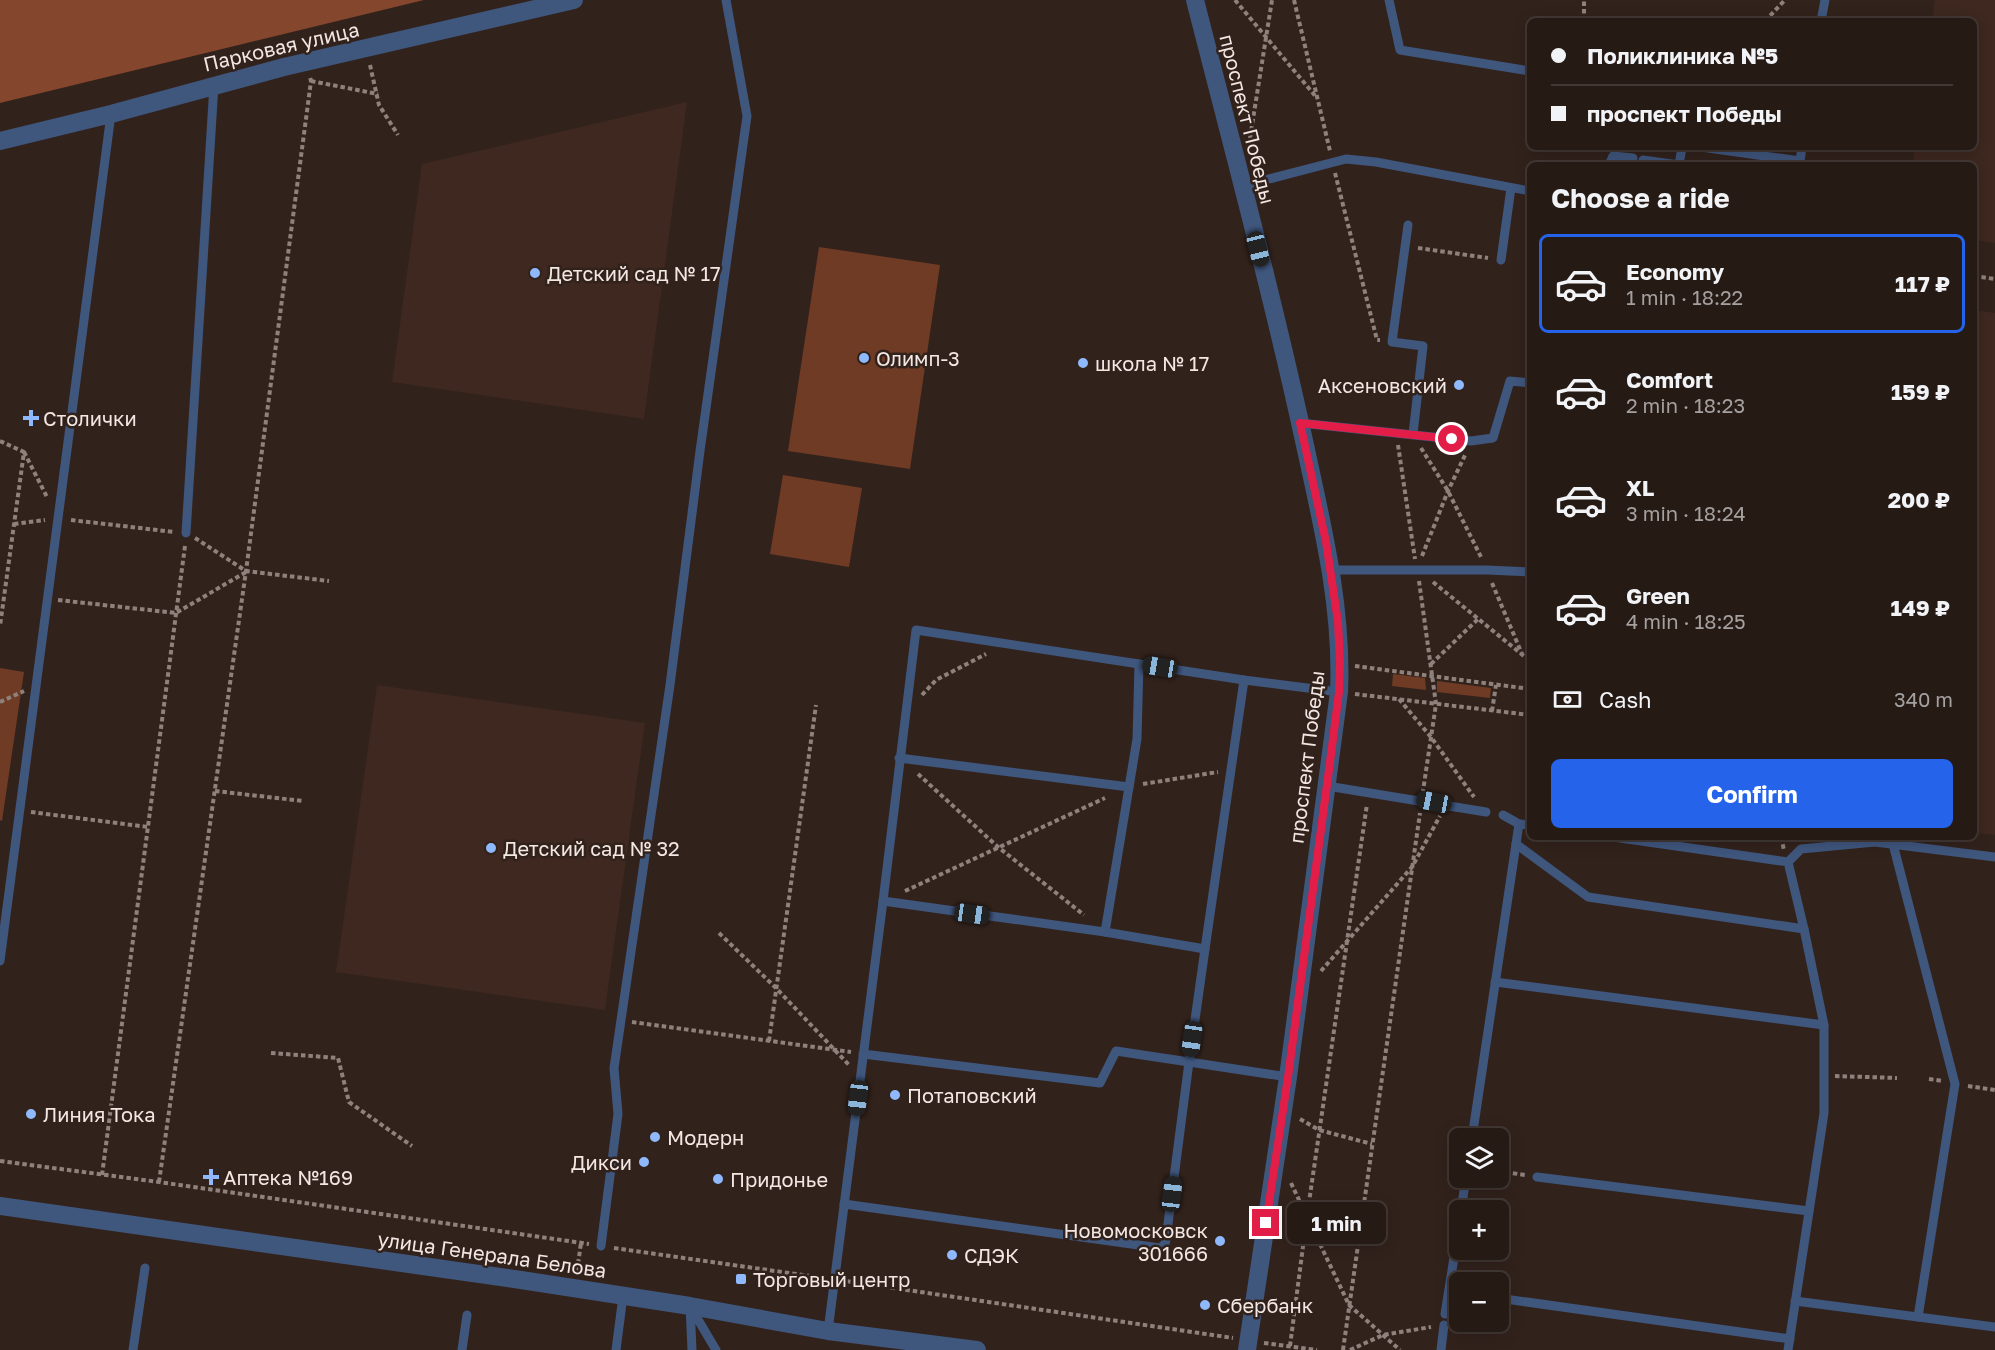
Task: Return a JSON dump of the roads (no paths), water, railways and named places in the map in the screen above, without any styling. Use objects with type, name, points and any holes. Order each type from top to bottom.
[{"type":"street","name":"Парковая улица","points":[[0,141],[305,62],[574,0]]},
{"type":"street","name":"проспект Победы","points":[[1196,0],[1300,423],[1326,542],[1338,622],[1340,663],[1339,692],[1288,1077],[1248,1345]]},
{"type":"street","name":"улица Генерала Белова","points":[[0,1206],[690,1306],[828,1331],[977,1350]]},
{"type":"lane","points":[[601,1246],[618,1114],[614,1068],[670,685],[747,116],[726,0]]},
{"type":"lane","points":[[1389,0],[1400,50],[1527,71]]},
{"type":"lane","points":[[1822,18],[1825,0]]},
{"type":"lane","points":[[186,533],[214,85]]},
{"type":"lane","points":[[0,961],[111,114]]},
{"type":"lane","points":[[1722,150],[1800,161],[1802,150]]},
{"type":"lane","points":[[1610,162],[1613,156],[1633,158]]},
{"type":"lane","points":[[1242,186],[1346,159],[1376,162],[1527,191]]},
{"type":"lane","points":[[1643,160],[1657,162]]},
{"type":"lane","points":[[1501,260],[1511,188]]},
{"type":"lane","points":[[1408,225],[1392,342],[1423,346],[1413,434]]},
{"type":"lane","points":[[1300,423],[1471,441],[1493,438],[1510,381],[1527,383]]},
{"type":"lane","points":[[1330,570],[1527,572]]},
{"type":"lane","points":[[828,1331],[916,630],[1244,680],[1339,692]]},
{"type":"lane","points":[[1105,932],[1137,739],[1139,664]]},
{"type":"lane","points":[[844,1204],[1160,1248],[1165,1244],[1244,680]]},
{"type":"lane","points":[[899,758],[1129,787]]},
{"type":"lane","points":[[1327,786],[1486,812]]},
{"type":"lane","points":[[1503,815],[1519,824],[1527,825]]},
{"type":"lane","points":[[1473,1128],[1519,824]]},
{"type":"lane","points":[[1665,841],[1788,862]]},
{"type":"lane","points":[[1788,862],[1801,849],[1875,842],[1995,857]]},
{"type":"lane","points":[[1516,844],[1588,897],[1804,929]]},
{"type":"lane","points":[[1893,844],[1955,1084],[1918,1317]]},
{"type":"lane","points":[[1788,862],[1824,1025],[1824,1113],[1788,1350]]},
{"type":"lane","points":[[883,902],[1105,932],[1205,949]]},
{"type":"lane","points":[[1495,982],[1824,1025]]},
{"type":"lane","points":[[863,1054],[1100,1083],[1116,1051],[1288,1077]]},
{"type":"lane","points":[[1537,1177],[1809,1211]]},
{"type":"lane","points":[[133,1350],[145,1268]]},
{"type":"lane","points":[[1445,1314],[1449,1292]]},
{"type":"lane","points":[[616,1350],[623,1296]]},
{"type":"lane","points":[[1509,1300],[1790,1339]]},
{"type":"lane","points":[[1796,1301],[1995,1327]]},
{"type":"lane","points":[[690,1306],[692,1350]]},
{"type":"lane","points":[[690,1306],[716,1350]]},
{"type":"lane","points":[[462,1350],[467,1315]]},
{"type":"lane","points":[[1441,1350],[1444,1325]]},
{"type":"place","name":"Детский сад № 17","points":[[535,273]]},
{"type":"place","name":"Олимп-3","points":[[864,358]]},
{"type":"place","name":"школа № 17","points":[[1083,363]]},
{"type":"place","name":"Аксеновский","points":[[1459,385]]},
{"type":"place","name":"Столички","points":[[31,418]]},
{"type":"place","name":"Детский сад № 32","points":[[491,848]]},
{"type":"place","name":"Потаповский","points":[[895,1095]]},
{"type":"place","name":"Линия Тока","points":[[31,1114]]},
{"type":"place","name":"Модерн","points":[[655,1137]]},
{"type":"place","name":"Дикси","points":[[644,1162]]},
{"type":"place","name":"Аптека №169","points":[[211,1177]]},
{"type":"place","name":"Придонье","points":[[718,1179]]},
{"type":"place","name":"Новомосковск 301666","points":[[1220,1241]]},
{"type":"place","name":"СДЭК","points":[[952,1255]]},
{"type":"place","name":"Торговый центр","points":[[741,1279]]},
{"type":"place","name":"Сбербанк","points":[[1205,1305]]}]
